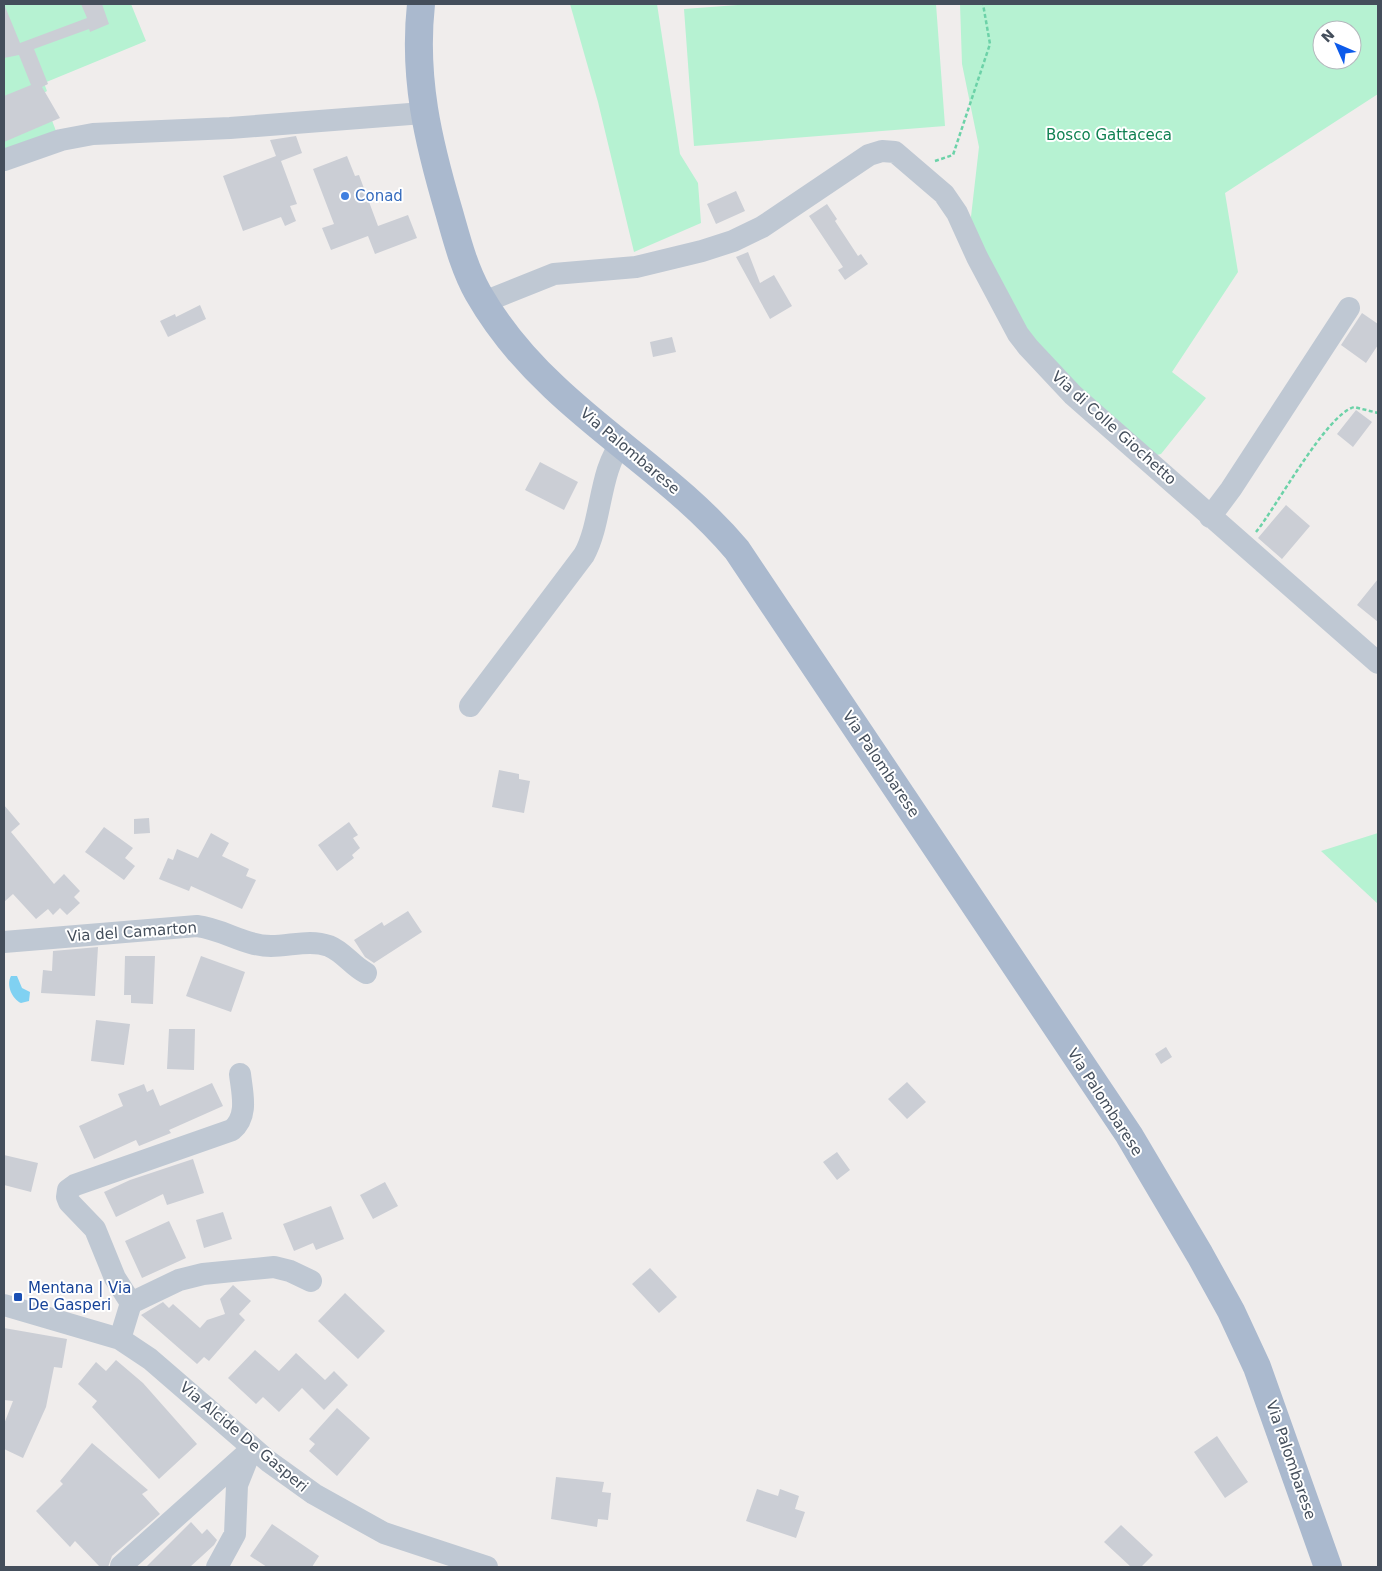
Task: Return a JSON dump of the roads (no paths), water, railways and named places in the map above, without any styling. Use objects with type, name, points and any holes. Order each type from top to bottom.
[{"type":"main road","name":"Via Palombarese","points":[[421,4],[418,56],[423,113],[438,175],[462,256],[484,302],[532,365],[564,397],[622,443],[702,512],[737,550],[1129,1135],[1208,1270],[1244,1337],[1280,1427],[1328,1567]]},
{"type":"street","points":[[4,160],[61,140],[93,134],[211,129],[423,113]]},
{"type":"street","name":"Via di Colle Giochetto","points":[[484,302],[554,274],[642,266],[733,241],[762,227],[866,157],[878,152],[895,152],[915,167],[950,201],[1002,305],[1028,347],[1084,405],[1378,663]]},
{"type":"street","points":[[1210,517],[1348,308]]},
{"type":"street","points":[[470,706],[584,555],[594,531],[612,461],[622,443]]},
{"type":"street","name":"Via del Camarton","points":[[4,942],[197,926],[220,931],[260,945],[271,946],[310,942],[324,944],[338,950],[354,966],[366,973]]},
{"type":"street","points":[[131,1303],[114,1278],[95,1229],[69,1202],[67,1198],[68,1190],[75,1185],[232,1130],[239,1124],[243,1115],[240,1074]]},
{"type":"street","points":[[120,1339],[131,1303],[179,1280],[203,1274],[274,1268],[290,1271],[311,1281]]},
{"type":"street","name":"Via Alcide De Gasperi","points":[[8,1301],[120,1339],[161,1368],[253,1448],[300,1485],[362,1522],[407,1542],[487,1567]]},
{"type":"street","points":[[121,1566],[253,1448]]},
{"type":"street","points":[[217,1567],[235,1534],[237,1485],[253,1448]]},
{"type":"water","points":[[11,976],[17,976],[22,988],[30,992],[29,1001],[21,1003],[13,995],[9,983]]},
{"type":"place","name":"Conad","points":[[345,196]]},
{"type":"place","name":"Mentana | Via De Gasperi","points":[[18,1297]]},
{"type":"park label","name":"Bosco Gattaceca","points":[[1109,135]]}]
